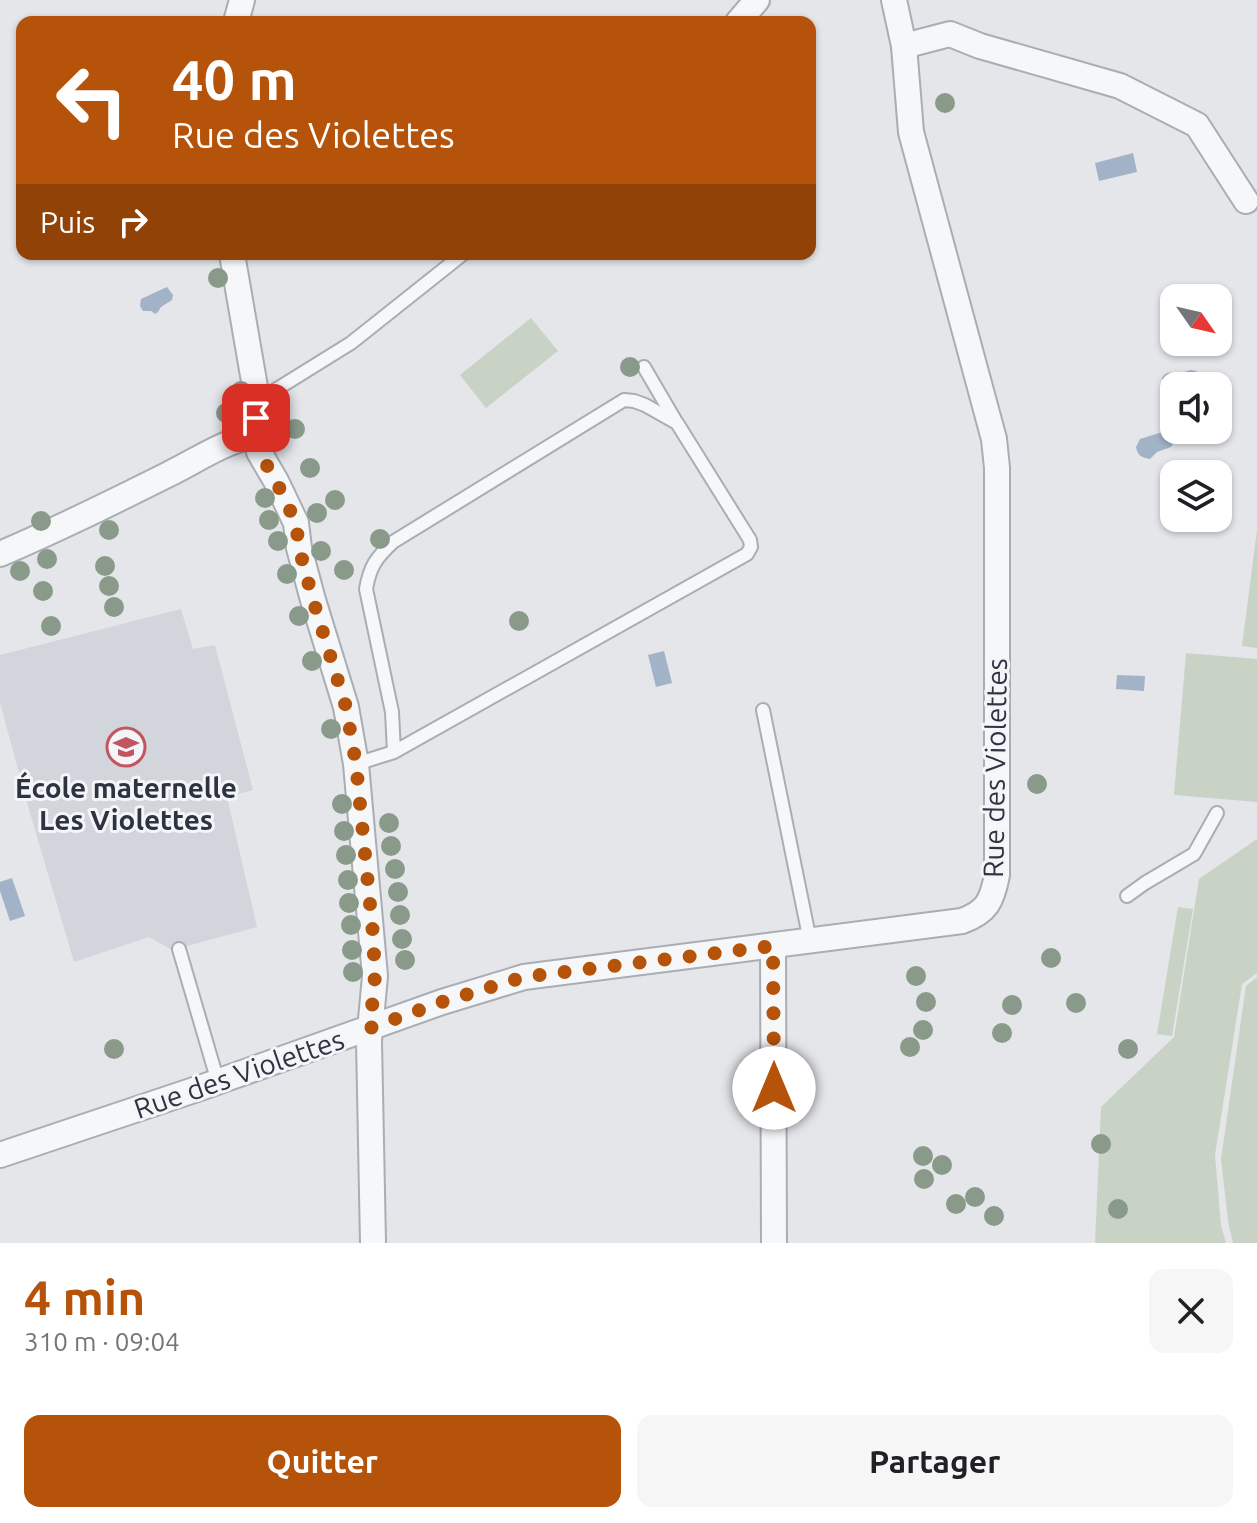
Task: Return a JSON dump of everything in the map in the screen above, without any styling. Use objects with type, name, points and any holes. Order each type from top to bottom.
[{"type":"street","points":[[743,16],[757,0]]},
{"type":"street","name":"Rue des Violettes","points":[[0,1155],[442,1002],[524,977],[962,921],[983,911],[993,895],[997,875],[997,468],[994,439],[911,132],[904,46],[894,0]]},
{"type":"street","points":[[904,46],[950,34],[980,46],[1120,86],[1197,125],[1246,201]]},
{"type":"street","points":[[233,260],[255,387],[259,452],[296,523],[299,548],[313,600],[346,707],[356,764],[375,976],[369,1041],[373,1243]]},
{"type":"street","points":[[0,554],[62,527],[228,443],[256,435]]},
{"type":"street","points":[[773,946],[774,1243]]},
{"type":"lane","points":[[256,402],[351,343],[455,260]]},
{"type":"lane","points":[[356,764],[394,752],[747,554],[751,547],[750,540],[644,367]]},
{"type":"lane","points":[[394,752],[392,712],[366,589],[369,570],[379,554],[393,542],[624,400],[645,405],[677,423]]},
{"type":"lane","points":[[763,710],[810,941]]},
{"type":"lane","points":[[1127,896],[1194,854],[1217,813]]},
{"type":"lane","points":[[179,949],[218,1082]]},
{"type":"shaded area","name":"École maternelle Les Violettes","points":[[181,609],[193,649],[215,645],[253,790],[227,797],[257,927],[172,950],[149,937],[74,962],[0,703],[0,655]]},
{"type":"green space","points":[[531,318],[558,351],[486,408],[460,375]]},
{"type":"green space","points":[[1257,530],[1257,648],[1242,646]]},
{"type":"green space","points":[[1186,653],[1257,659],[1257,802],[1174,795]]},
{"type":"green space","points":[[1257,839],[1257,973],[1242,984],[1215,1155],[1221,1226],[1226,1243],[1095,1243],[1101,1107],[1174,1037],[1199,879]]},
{"type":"green space","points":[[1178,907],[1193,909],[1172,1036],[1157,1034]]},
{"type":"green space","points":[[1257,977],[1257,1243],[1233,1243],[1221,1159],[1246,986]]},
{"type":"water","points":[[1133,153],[1137,172],[1099,181],[1095,163]]},
{"type":"water","points":[[167,287],[173,295],[172,300],[155,314],[143,311],[141,299]]},
{"type":"water","points":[[1160,433],[1160,444],[1173,444],[1150,459],[1139,454],[1136,447],[1140,439]]},
{"type":"water","points":[[664,651],[672,683],[656,687],[648,655]]},
{"type":"water","points":[[1117,675],[1145,676],[1144,691],[1116,689]]},
{"type":"water","points":[[12,878],[25,916],[10,921],[0,882]]},
{"type":"place","name":"École maternelle Les Violettes","points":[[126,747]]},
{"type":"route","points":[[256,418],[259,452],[296,523],[299,548],[313,600],[346,707],[356,764],[373,934],[375,976],[370,1028],[524,977],[773,946],[774,1088]]}]
